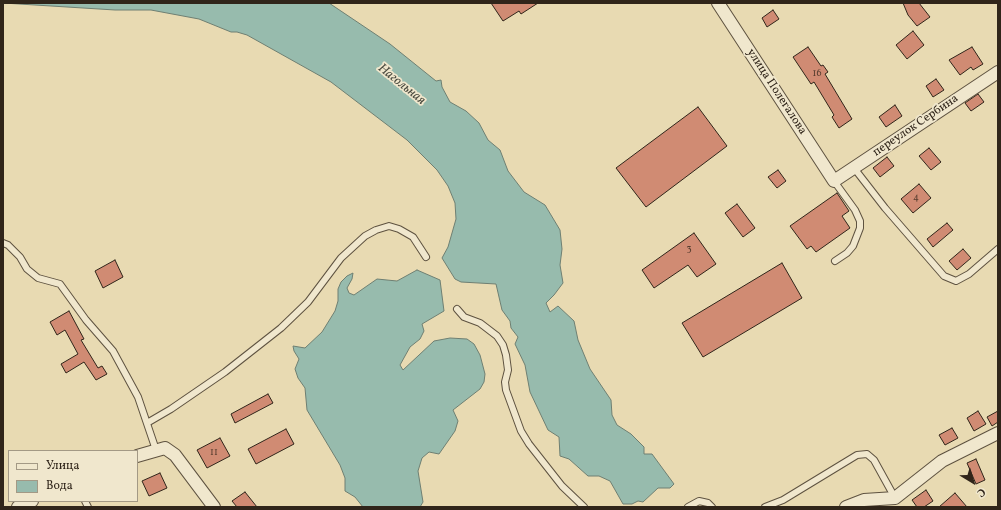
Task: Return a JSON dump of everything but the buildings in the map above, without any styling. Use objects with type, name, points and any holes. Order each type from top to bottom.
[{"type":"street","name":"улица Полегалова","points":[[718,3],[834,181]]},
{"type":"street","name":"переулок Сербина","points":[[834,181],[998,72]]},
{"type":"street","points":[[846,507],[864,500],[899,503],[942,461],[998,433]]},
{"type":"street","points":[[138,456],[166,448],[175,455],[214,507]]},
{"type":"street","points":[[18,507],[30,502]]},
{"type":"lane","points":[[854,168],[885,208],[944,276],[956,280],[969,274],[998,249]]},
{"type":"lane","points":[[834,181],[855,210],[860,221],[860,228],[853,246],[847,253],[835,261]]},
{"type":"lane","points":[[147,423],[171,409],[220,376],[282,328],[308,302],[341,258],[365,236],[376,230],[389,226],[400,229],[413,237],[426,257]]},
{"type":"lane","points":[[3,243],[8,245],[20,256],[27,269],[38,278],[60,284],[86,320],[113,351],[138,397],[156,450]]},
{"type":"lane","points":[[457,309],[460,315],[480,324],[497,336],[500,340],[506,355],[508,370],[505,382],[506,390],[521,431],[529,444],[562,486],[584,507]]},
{"type":"lane","points":[[765,507],[782,500],[851,458],[867,454],[874,460],[899,503]]},
{"type":"lane","points":[[688,507],[699,501],[708,503],[712,507]]},
{"type":"water","name":"Нагольная","points":[[3,3],[329,3],[390,44],[436,81],[441,80],[442,87],[450,102],[466,111],[479,123],[488,140],[500,150],[508,171],[524,192],[545,205],[560,230],[562,249],[560,265],[563,283],[546,303],[550,312],[558,306],[574,321],[578,340],[590,369],[611,400],[612,415],[617,425],[631,434],[644,447],[644,454],[652,454],[674,484],[670,488],[658,488],[643,502],[638,501],[632,504],[623,504],[610,481],[599,476],[588,476],[569,459],[560,456],[559,437],[548,430],[530,392],[525,365],[515,344],[518,337],[511,328],[510,321],[502,310],[496,284],[461,282],[455,279],[442,258],[448,247],[456,219],[455,203],[448,186],[437,170],[407,140],[331,82],[247,35],[231,32],[199,19],[151,10],[115,10]]},
{"type":"water","points":[[417,270],[440,280],[444,311],[422,324],[424,331],[420,339],[410,347],[400,365],[403,370],[434,341],[450,338],[467,339],[474,344],[480,355],[485,374],[484,382],[480,389],[453,410],[458,421],[455,431],[439,454],[429,452],[422,458],[418,471],[423,502],[420,507],[363,507],[355,497],[345,491],[345,478],[340,465],[307,410],[305,388],[298,378],[295,369],[299,359],[293,346],[305,348],[322,332],[335,311],[338,301],[338,289],[341,282],[347,276],[353,273],[352,279],[347,288],[349,293],[354,295],[377,279],[397,281]]}]
